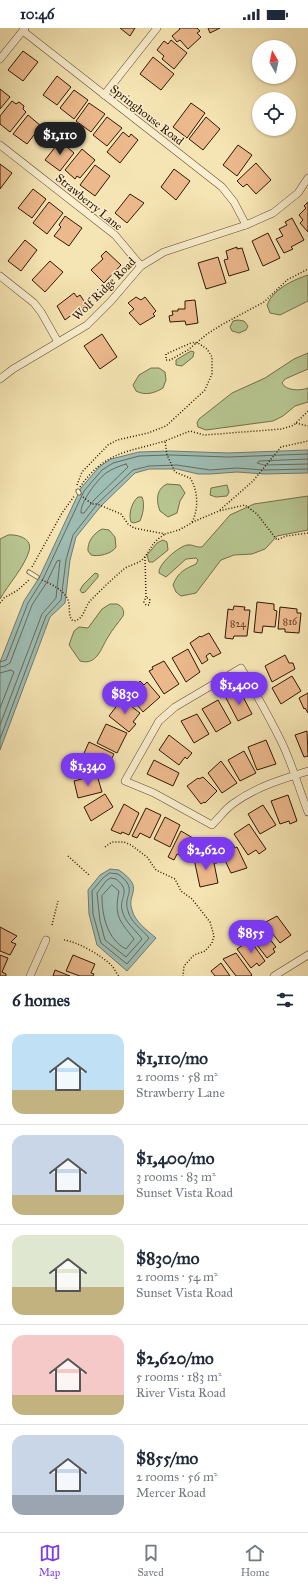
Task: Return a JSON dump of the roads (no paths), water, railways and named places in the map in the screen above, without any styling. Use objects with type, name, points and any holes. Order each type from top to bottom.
[{"type":"street","points":[[104,95],[157,28]]},
{"type":"street","points":[[0,59],[24,30]]},
{"type":"street","name":"Springhouse Road","points":[[24,30],[104,95],[222,187],[234,202],[246,225]]},
{"type":"street","name":"Strawberry Lane","points":[[0,145],[115,235],[141,266]]},
{"type":"street","name":"Wolf Ridge Road","points":[[0,379],[13,368],[87,326],[141,266],[164,252],[246,225],[274,213],[298,194],[308,178]]},
{"type":"street","points":[[0,276],[34,302],[58,342]]},
{"type":"street","points":[[308,771],[294,776],[259,788],[233,803],[212,825],[154,793],[125,781],[159,721],[175,707],[242,668],[282,741],[294,776],[308,812]]},
{"type":"street","points":[[30,976],[46,940]]},
{"type":"street","points":[[274,976],[308,955]]},
{"type":"lane","points":[[29,572],[37,576]]},
{"type":"water","points":[[308,450],[308,473],[264,474],[237,472],[198,474],[177,469],[149,469],[135,473],[101,506],[76,537],[70,560],[65,603],[50,617],[0,750],[0,662],[24,601],[39,578],[81,488],[99,467],[111,459],[139,452],[170,451],[228,453]]},
{"type":"water","points":[[110,869],[119,870],[132,882],[132,910],[142,926],[156,938],[127,971],[97,945],[89,914],[88,890],[100,875]]}]
